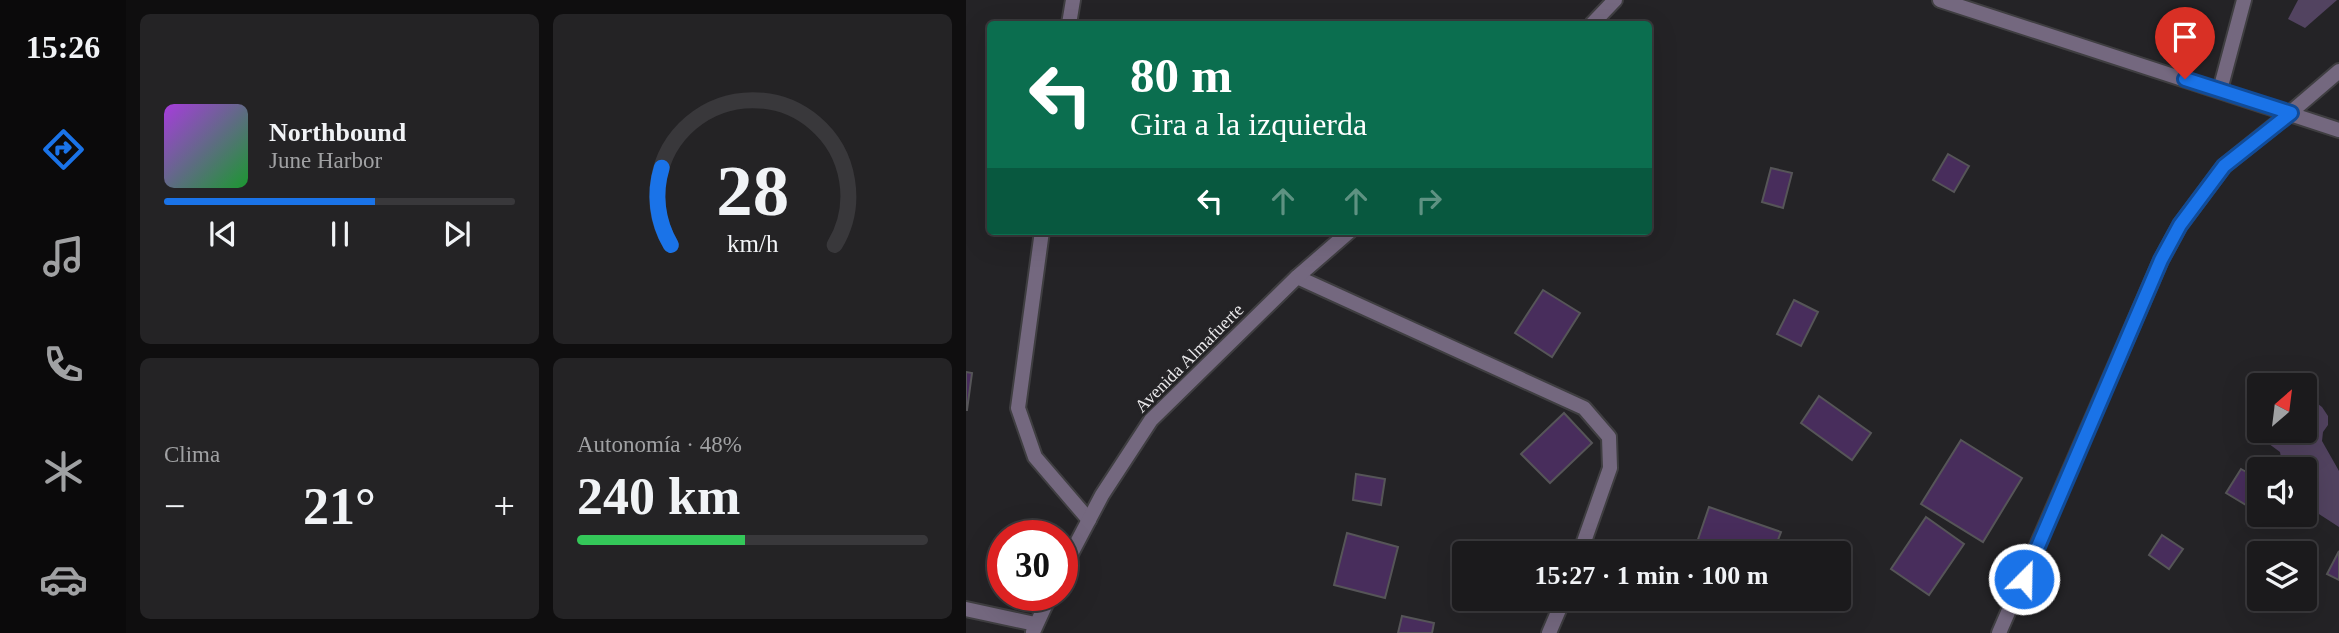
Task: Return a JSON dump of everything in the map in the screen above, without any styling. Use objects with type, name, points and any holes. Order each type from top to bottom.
[{"type":"street","points":[[1070,21],[1073,0]]},
{"type":"street","points":[[1595,21],[1615,0]]},
{"type":"street","points":[[1940,0],[2339,130]]},
{"type":"street","points":[[2220,90],[2244,0]]},
{"type":"street","points":[[1999,633],[2161,260],[2180,225],[2224,166],[2339,71]]},
{"type":"street","points":[[1041,235],[1018,408],[1035,457],[1089,520]]},
{"type":"street","name":"Avenida Almafuerte","points":[[1078,541],[1102,495],[1151,420],[1297,277],[1345,235]]},
{"type":"street","points":[[1297,277],[1584,408],[1609,437],[1610,468],[1584,541]]},
{"type":"street","points":[[966,608],[1034,628],[1042,611]]},
{"type":"street","points":[[1549,633],[1558,611]]},
{"type":"shaded area","points":[[2298,0],[2337,0],[2305,28],[2288,19]]},
{"type":"shaded area","points":[[2317,403],[2322,407],[2328,416],[2328,425],[2323,432],[2322,441],[2339,471],[2339,527],[2317,513],[2317,457],[2281,457],[2280,452],[2268,443],[2317,443]]},
{"type":"building","points":[[1948,154],[1969,166],[1954,192],[1933,180]]},
{"type":"building","points":[[1771,168],[1792,173],[1783,208],[1762,202]]},
{"type":"building","points":[[1543,290],[1580,313],[1552,357],[1515,333]]},
{"type":"building","points":[[1794,300],[1818,312],[1801,346],[1777,334]]},
{"type":"building","points":[[966,372],[972,373],[967,410],[966,410]]},
{"type":"building","points":[[1819,396],[1871,433],[1852,460],[1801,423]]},
{"type":"building","points":[[1564,413],[1592,443],[1550,483],[1521,454]]},
{"type":"building","points":[[1961,440],[2022,478],[1983,542],[1921,504]]},
{"type":"building","points":[[2241,469],[2247,472],[2247,506],[2226,493]]},
{"type":"building","points":[[1356,474],[1385,479],[1381,505],[1353,500]]},
{"type":"building","points":[[1709,507],[1781,532],[1778,541],[1697,541]]},
{"type":"building","points":[[1926,517],[1964,544],[1929,595],[1891,569]]},
{"type":"building","points":[[1347,533],[1398,547],[1385,598],[1334,585]]},
{"type":"building","points":[[2162,535],[2183,549],[2169,569],[2149,555]]},
{"type":"building","points":[[2339,551],[2339,580],[2327,574]]},
{"type":"building","points":[[1402,616],[1434,623],[1432,633],[1398,633]]},
{"type":"route","points":[[2024,579],[2161,260],[2180,225],[2224,166],[2291,113],[2185,79]]}]
